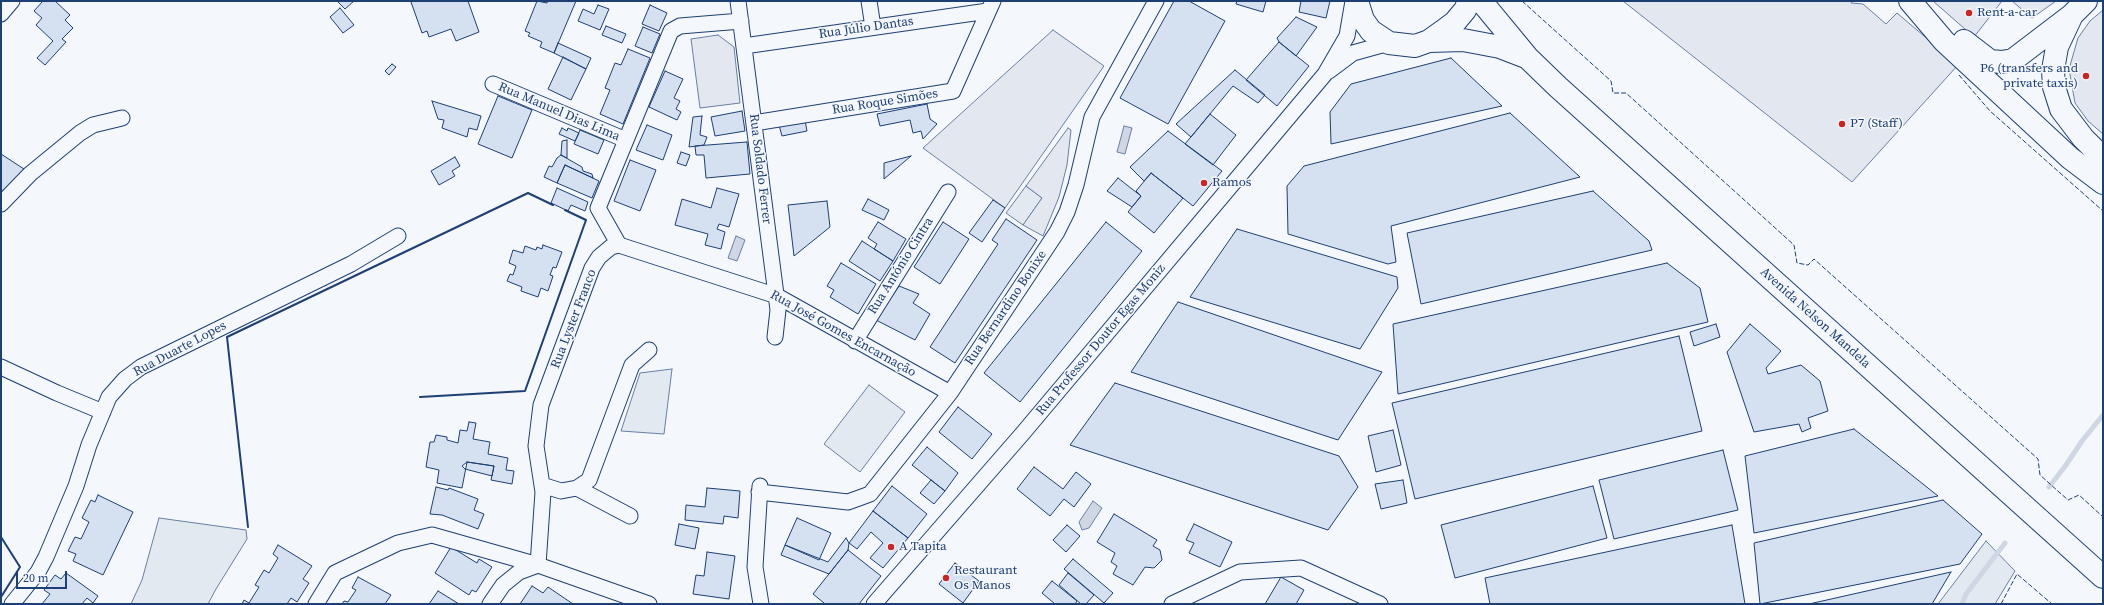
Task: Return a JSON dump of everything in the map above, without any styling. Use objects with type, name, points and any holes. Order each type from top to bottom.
[{"type":"street","points":[[1,14],[12,1]]},
{"type":"street","name":"Rua Soldado Ferrer","points":[[738,1],[778,310],[776,337]]},
{"type":"street","points":[[869,1],[873,27]]},
{"type":"street","name":"Rua Bernardino Bonixe","points":[[761,604],[755,567],[759,489],[848,502],[870,494],[950,393],[1056,232],[1067,212],[1076,185],[1092,117],[1156,1]]},
{"type":"street","points":[[1324,74],[1347,36],[1353,1]]},
{"type":"street","points":[[1357,1],[1363,20],[1371,31],[1389,44]]},
{"type":"street","points":[[1324,74],[1354,53],[1389,44],[1415,46],[1430,41],[1455,22],[1465,10],[1469,1]]},
{"type":"street","points":[[1481,1],[1528,58]]},
{"type":"street","points":[[1910,1],[1944,41],[2070,158],[2103,183]]},
{"type":"street","points":[[1914,1],[1981,56],[1990,61],[2002,62],[2013,60],[2025,52],[2044,34],[2079,8]]},
{"type":"street","name":"Rua Júlio Dantas","points":[[744,46],[873,27],[990,6]]},
{"type":"street","name":"Rua Roque Simões","points":[[754,123],[952,91],[990,6]]},
{"type":"street","points":[[2079,8],[2057,47],[2053,70],[2054,88],[2061,109],[2083,138],[2103,158]]},
{"type":"street","points":[[619,245],[598,208],[671,31],[680,26],[741,20]]},
{"type":"street","points":[[1430,41],[1470,42],[1500,47],[1528,58]]},
{"type":"street","name":"Avenida Nelson Mandela","points":[[1528,58],[2103,578]]},
{"type":"street","name":"Rua Professor Doutor Egas Moniz","points":[[874,604],[1023,432],[1324,74]]},
{"type":"street","name":"Rua Manuel Dias Lima","points":[[493,84],[626,140]]},
{"type":"street","points":[[1,204],[30,174],[80,133],[93,125],[122,118]]},
{"type":"street","name":"Rua António Cintra","points":[[855,341],[948,192]]},
{"type":"street","name":"Rua Duarte Lopes","points":[[12,604],[38,572],[46,557],[76,486],[89,445],[103,412],[110,397],[125,379],[141,367],[351,264],[398,236]]},
{"type":"street","name":"Rua José Gomes Encarnação","points":[[619,245],[776,296],[950,393]]},
{"type":"street","name":"Rua Lyster Franco","points":[[538,565],[542,485],[536,446],[541,405],[592,268],[599,257],[611,247],[619,245]]},
{"type":"street","points":[[542,485],[561,491],[577,488],[589,480],[632,365],[649,350]]},
{"type":"street","points":[[1,367],[57,394],[103,412]]},
{"type":"street","points":[[577,488],[630,516]]},
{"type":"street","points":[[316,604],[335,573],[398,543],[432,535],[538,565],[649,604]]},
{"type":"street","points":[[490,604],[503,585],[519,572],[538,565]]},
{"type":"street","points":[[1172,604],[1240,572],[1301,568],[1380,604]]},
{"type":"shaded area","name":"P7 (Staff)","points":[[1623,1],[1852,1],[1851,3],[1863,4],[1886,24],[1897,13],[1958,65],[1852,182]]},
{"type":"shaded area","name":"Rent-a-car","points":[[1933,1],[2002,1],[1974,37]]},
{"type":"shaded area","name":"Rent-a-car","points":[[2012,1],[2056,1],[2032,18]]},
{"type":"shaded area","name":"P6 (transfers and private taxis)","points":[[2103,10],[2103,134],[2088,121],[2075,103],[2069,69],[2078,38],[2090,21]]},
{"type":"shaded area","points":[[1053,30],[1104,66],[1005,208],[923,148]]},
{"type":"shaded area","points":[[718,35],[734,47],[740,103],[700,108],[691,39]]},
{"type":"shaded area","points":[[1124,126],[1132,128],[1125,154],[1117,152]]},
{"type":"shaded area","points":[[1068,128],[1071,130],[1067,165],[1059,197],[1043,236],[1023,225],[1042,198],[1026,186]]},
{"type":"shaded area","points":[[1026,186],[1042,198],[1023,225],[1006,213]]},
{"type":"shaded area","points":[[736,236],[745,240],[737,261],[728,258]]},
{"type":"shaded area","points":[[672,369],[664,434],[621,431],[640,373]]},
{"type":"shaded area","points":[[869,385],[905,412],[860,472],[824,444]]},
{"type":"shaded area","points":[[1093,501],[1102,508],[1089,528],[1082,530],[1079,522]]},
{"type":"shaded area","points":[[159,518],[246,530],[247,539],[208,604],[131,604],[142,580]]},
{"type":"shaded area","points":[[1986,541],[2015,571],[1995,604],[1938,604]]},
{"type":"building","points":[[43,1],[55,1],[70,15],[65,20],[73,28],[62,39],[66,42],[45,65],[37,58],[53,41],[36,25],[42,18],[34,11]]},
{"type":"building","points":[[337,1],[354,1],[345,9]]},
{"type":"building","points":[[468,1],[479,32],[456,41],[451,29],[429,37],[427,31],[422,33],[411,2]]},
{"type":"building","points":[[537,1],[547,3],[548,1],[576,1],[554,53],[540,47],[542,42],[528,36],[530,33],[525,31]]},
{"type":"building","points":[[1174,1],[1189,1],[1225,21],[1168,124],[1120,98]]},
{"type":"building","points":[[1237,1],[1266,1],[1263,12],[1236,4]]},
{"type":"building","points":[[1301,1],[1330,1],[1326,18],[1299,12]]},
{"type":"building","points":[[598,5],[609,9],[600,30],[578,21],[583,9],[594,14]]},
{"type":"building","points":[[650,5],[667,13],[659,31],[642,24]]},
{"type":"building","points":[[340,8],[354,25],[343,33],[330,17]]},
{"type":"building","points":[[1296,17],[1317,27],[1296,56],[1279,42],[1277,38]]},
{"type":"building","points":[[606,26],[626,34],[622,43],[602,35]]},
{"type":"building","points":[[643,27],[660,34],[652,53],[635,46]]},
{"type":"building","points":[[1279,42],[1309,66],[1277,106],[1246,80]]},
{"type":"building","points":[[558,43],[591,58],[586,69],[554,53]]},
{"type":"building","points":[[628,49],[650,58],[623,124],[600,114],[610,90],[605,88],[615,63],[621,65]]},
{"type":"building","points":[[563,57],[586,69],[571,100],[548,89]]},
{"type":"building","points":[[1451,58],[1502,106],[1331,144],[1330,112],[1351,84]]},
{"type":"building","points":[[392,64],[396,67],[389,75],[385,71]]},
{"type":"building","points":[[1235,70],[1265,95],[1258,103],[1233,86],[1191,137],[1176,124]]},
{"type":"building","points":[[665,71],[683,79],[674,98],[680,101],[676,109],[681,112],[677,120],[649,107]]},
{"type":"building","points":[[498,96],[532,110],[512,158],[478,144]]},
{"type":"building","points":[[432,101],[481,116],[477,130],[469,128],[467,137],[442,128],[444,120],[438,119]]},
{"type":"building","points":[[927,104],[930,119],[937,124],[923,139],[921,131],[913,133],[910,120],[880,126],[877,114]]},
{"type":"building","points":[[742,111],[745,131],[715,136],[711,117]]},
{"type":"building","points":[[1510,113],[1580,177],[1391,226],[1396,262],[1388,264],[1288,234],[1287,186],[1304,166]]},
{"type":"building","points":[[1210,114],[1236,135],[1213,165],[1185,144]]},
{"type":"building","points":[[702,116],[700,135],[707,137],[704,145],[689,147],[693,117]]},
{"type":"building","points":[[805,120],[807,131],[782,136],[779,125]]},
{"type":"building","points":[[647,125],[672,135],[663,160],[636,150]]},
{"type":"building","points":[[562,128],[567,131],[568,128],[579,133],[575,141],[559,134]]},
{"type":"building","points":[[580,130],[604,140],[598,154],[574,144]]},
{"type":"building","points":[[1168,131],[1222,171],[1193,206],[1151,173],[1144,181],[1130,167]]},
{"type":"building","points":[[567,140],[567,158],[561,155],[562,141]]},
{"type":"building","points":[[747,142],[750,174],[706,178],[704,155],[696,155],[695,146]]},
{"type":"building","points":[[681,152],[690,155],[686,166],[677,163]]},
{"type":"building","points":[[1,154],[24,169],[2,201],[1,200]]},
{"type":"building","points":[[561,155],[582,167],[583,171],[592,174],[593,178],[565,165],[557,183],[544,177],[549,166],[552,167],[557,158]]},
{"type":"building","points":[[911,156],[884,179],[884,163]]},
{"type":"building","points":[[455,157],[460,166],[452,171],[455,176],[439,185],[431,171]]},
{"type":"building","points":[[630,160],[656,170],[640,211],[614,201]]},
{"type":"building","points":[[565,165],[599,181],[592,198],[557,183]]},
{"type":"building","points":[[1151,173],[1183,198],[1154,233],[1128,212],[1141,196],[1136,191]]},
{"type":"building","points":[[1118,178],[1141,196],[1132,207],[1107,191]]},
{"type":"building","points":[[557,188],[588,202],[585,211],[571,205],[568,211],[551,203]]},
{"type":"building","points":[[717,188],[739,194],[729,227],[719,224],[717,229],[725,232],[721,249],[705,245],[708,234],[675,225],[682,199],[711,208]]},
{"type":"building","points":[[1593,191],[1649,241],[1652,250],[1421,304],[1407,233]]},
{"type":"building","points":[[868,199],[889,210],[884,220],[862,210]]},
{"type":"building","points":[[993,200],[1005,208],[982,242],[969,233]]},
{"type":"building","points":[[827,201],[830,227],[794,256],[788,205]]},
{"type":"building","points":[[1006,219],[1037,240],[955,363],[930,347],[998,244],[992,240]]},
{"type":"building","points":[[878,222],[906,239],[893,261],[874,249],[877,244],[868,238]]},
{"type":"building","points":[[943,222],[969,239],[940,284],[914,267]]},
{"type":"building","points":[[1106,222],[1142,251],[1020,402],[984,373]]},
{"type":"building","points":[[1237,229],[1397,277],[1398,288],[1360,349],[1190,297]]},
{"type":"building","points":[[862,241],[893,261],[880,281],[849,261]]},
{"type":"building","points":[[543,245],[562,252],[556,268],[553,267],[550,275],[553,276],[548,291],[541,288],[538,297],[521,291],[522,287],[507,281],[510,274],[513,275],[516,266],[509,263],[513,250],[523,253],[525,246],[536,250],[537,247],[542,249]]},
{"type":"building","points":[[841,263],[876,284],[858,314],[830,297],[834,290],[827,286]]},
{"type":"building","points":[[1667,263],[1700,288],[1708,322],[1398,394],[1393,324]]},
{"type":"building","points":[[899,286],[919,294],[913,303],[930,314],[915,340],[876,320]]},
{"type":"building","points":[[1178,302],[1382,372],[1338,440],[1131,372]]},
{"type":"building","points":[[1716,324],[1720,337],[1694,346],[1690,332]]},
{"type":"building","points":[[1750,324],[1781,351],[1766,368],[1768,374],[1801,365],[1820,381],[1828,411],[1808,418],[1811,428],[1802,432],[1799,424],[1754,432],[1727,352]]},
{"type":"building","points":[[1679,336],[1702,431],[1415,499],[1392,403]]},
{"type":"building","points":[[1115,383],[1339,456],[1358,487],[1328,530],[1070,445]]},
{"type":"building","points":[[958,407],[992,434],[972,459],[939,432]]},
{"type":"building","points":[[469,422],[476,423],[473,439],[490,442],[488,454],[508,458],[506,470],[514,471],[512,484],[491,480],[494,466],[467,462],[462,488],[437,483],[439,470],[426,467],[430,442],[434,442],[436,435],[447,437],[447,440],[458,443],[460,430],[467,431]]},
{"type":"building","points":[[1854,429],[1938,496],[1754,533],[1745,456]]},
{"type":"building","points":[[1393,430],[1401,465],[1376,472],[1368,436]]},
{"type":"building","points":[[927,447],[958,473],[945,491],[912,465]]},
{"type":"building","points":[[1723,450],[1738,510],[1614,539],[1599,480]]},
{"type":"building","points":[[467,462],[494,466],[492,476],[465,469],[462,466]]},
{"type":"building","points":[[1034,467],[1063,489],[1076,472],[1091,484],[1074,507],[1064,499],[1050,516],[1017,489]]},
{"type":"building","points":[[931,480],[945,491],[934,504],[920,493]]},
{"type":"building","points":[[1403,480],[1407,503],[1381,509],[1375,484]]},
{"type":"building","points":[[892,486],[927,514],[908,538],[873,511]]},
{"type":"building","points":[[1593,486],[1607,538],[1455,578],[1441,525]]},
{"type":"building","points":[[436,487],[448,490],[449,488],[478,499],[474,510],[484,514],[478,529],[442,515],[430,514]]},
{"type":"building","points":[[707,488],[740,491],[738,518],[724,516],[723,524],[685,520],[686,505],[705,507]]},
{"type":"building","points":[[98,495],[133,512],[103,575],[73,561],[76,554],[68,551],[75,537],[81,539],[89,522],[82,518],[91,500],[95,502]]},
{"type":"building","points":[[1943,500],[1982,534],[1960,564],[1760,604],[1754,543]]},
{"type":"building","points":[[873,511],[908,538],[883,568],[870,558],[883,543],[871,532],[857,549],[849,543]]},
{"type":"building","points":[[1114,514],[1157,540],[1153,546],[1160,550],[1162,560],[1154,568],[1145,567],[1133,585],[1113,574],[1117,566],[1111,562],[1115,553],[1097,542]]},
{"type":"building","points":[[797,518],[831,533],[819,560],[785,545]]},
{"type":"building","points":[[679,524],[699,528],[695,549],[675,545]]},
{"type":"building","points":[[1194,524],[1232,542],[1220,567],[1189,553],[1194,543],[1186,540]]},
{"type":"building","points":[[1067,525],[1080,536],[1066,552],[1053,540]]},
{"type":"building","points":[[1732,525],[1745,604],[1490,604],[1485,578]]},
{"type":"building","points":[[846,538],[849,543],[848,550],[829,574],[781,555],[785,545],[828,562]]},
{"type":"building","points":[[278,545],[312,566],[303,579],[309,583],[297,602],[291,598],[287,604],[242,604],[244,600],[249,603],[259,587],[255,585],[264,570],[269,573],[278,558],[273,554]]},
{"type":"building","points":[[451,547],[477,563],[479,559],[492,567],[476,592],[472,590],[469,595],[435,573]]},
{"type":"building","points":[[848,550],[881,576],[859,604],[823,604],[824,603],[813,594]]},
{"type":"building","points":[[707,552],[735,556],[729,599],[693,594],[696,575],[704,576]]},
{"type":"building","points":[[1073,559],[1113,593],[1104,603],[1064,569]]},
{"type":"building","points":[[955,563],[979,581],[963,603],[939,584]]},
{"type":"building","points":[[1951,572],[1932,604],[1809,604]]},
{"type":"building","points":[[66,573],[98,596],[93,603],[87,598],[82,604],[42,604],[50,594],[44,590],[55,575],[61,579]]},
{"type":"building","points":[[1068,573],[1094,595],[1086,604],[1081,604],[1059,585]]},
{"type":"building","points":[[358,577],[391,595],[385,604],[342,604],[344,601],[348,602],[356,590],[352,588]]},
{"type":"building","points":[[1281,577],[1304,590],[1296,604],[1265,604]]},
{"type":"building","points":[[1052,581],[1077,601],[1075,604],[1055,604],[1042,593]]},
{"type":"building","points":[[532,586],[543,593],[548,587],[573,604],[520,604]]},
{"type":"building","points":[[438,591],[459,604],[429,604]]},
{"type":"waterway","points":[[2049,487],[2082,441],[2103,415]]},
{"type":"waterway","points":[[1962,604],[1966,594],[2005,543]]},
{"type":"fence","points":[[1522,1],[1611,81],[1613,93],[1626,93],[1794,245],[1797,263],[1808,265],[1814,259],[2038,459],[2040,475],[2068,500],[2079,495],[2103,517]]},
{"type":"fence","points":[[1959,75],[1990,111],[2103,211]]},
{"type":"fence","points":[[2001,604],[2017,574],[2052,604]]},
{"type":"wall","points":[[248,527],[227,337],[528,193],[553,205]]},
{"type":"wall","points":[[420,397],[525,391],[586,220],[565,210]]},
{"type":"wall","points":[[1,537],[20,567],[1,597]]},
{"type":"place","name":"Rent-a-car","points":[[1969,13]]},
{"type":"place","name":"P6 (transfers and private taxis)","points":[[2086,76]]},
{"type":"place","name":"P7 (Staff)","points":[[1842,124]]},
{"type":"place","name":"Ramos","points":[[1204,183]]},
{"type":"place","name":"A Tapita","points":[[891,547]]},
{"type":"place","name":"Restaurant Os Manos","points":[[946,578]]}]
